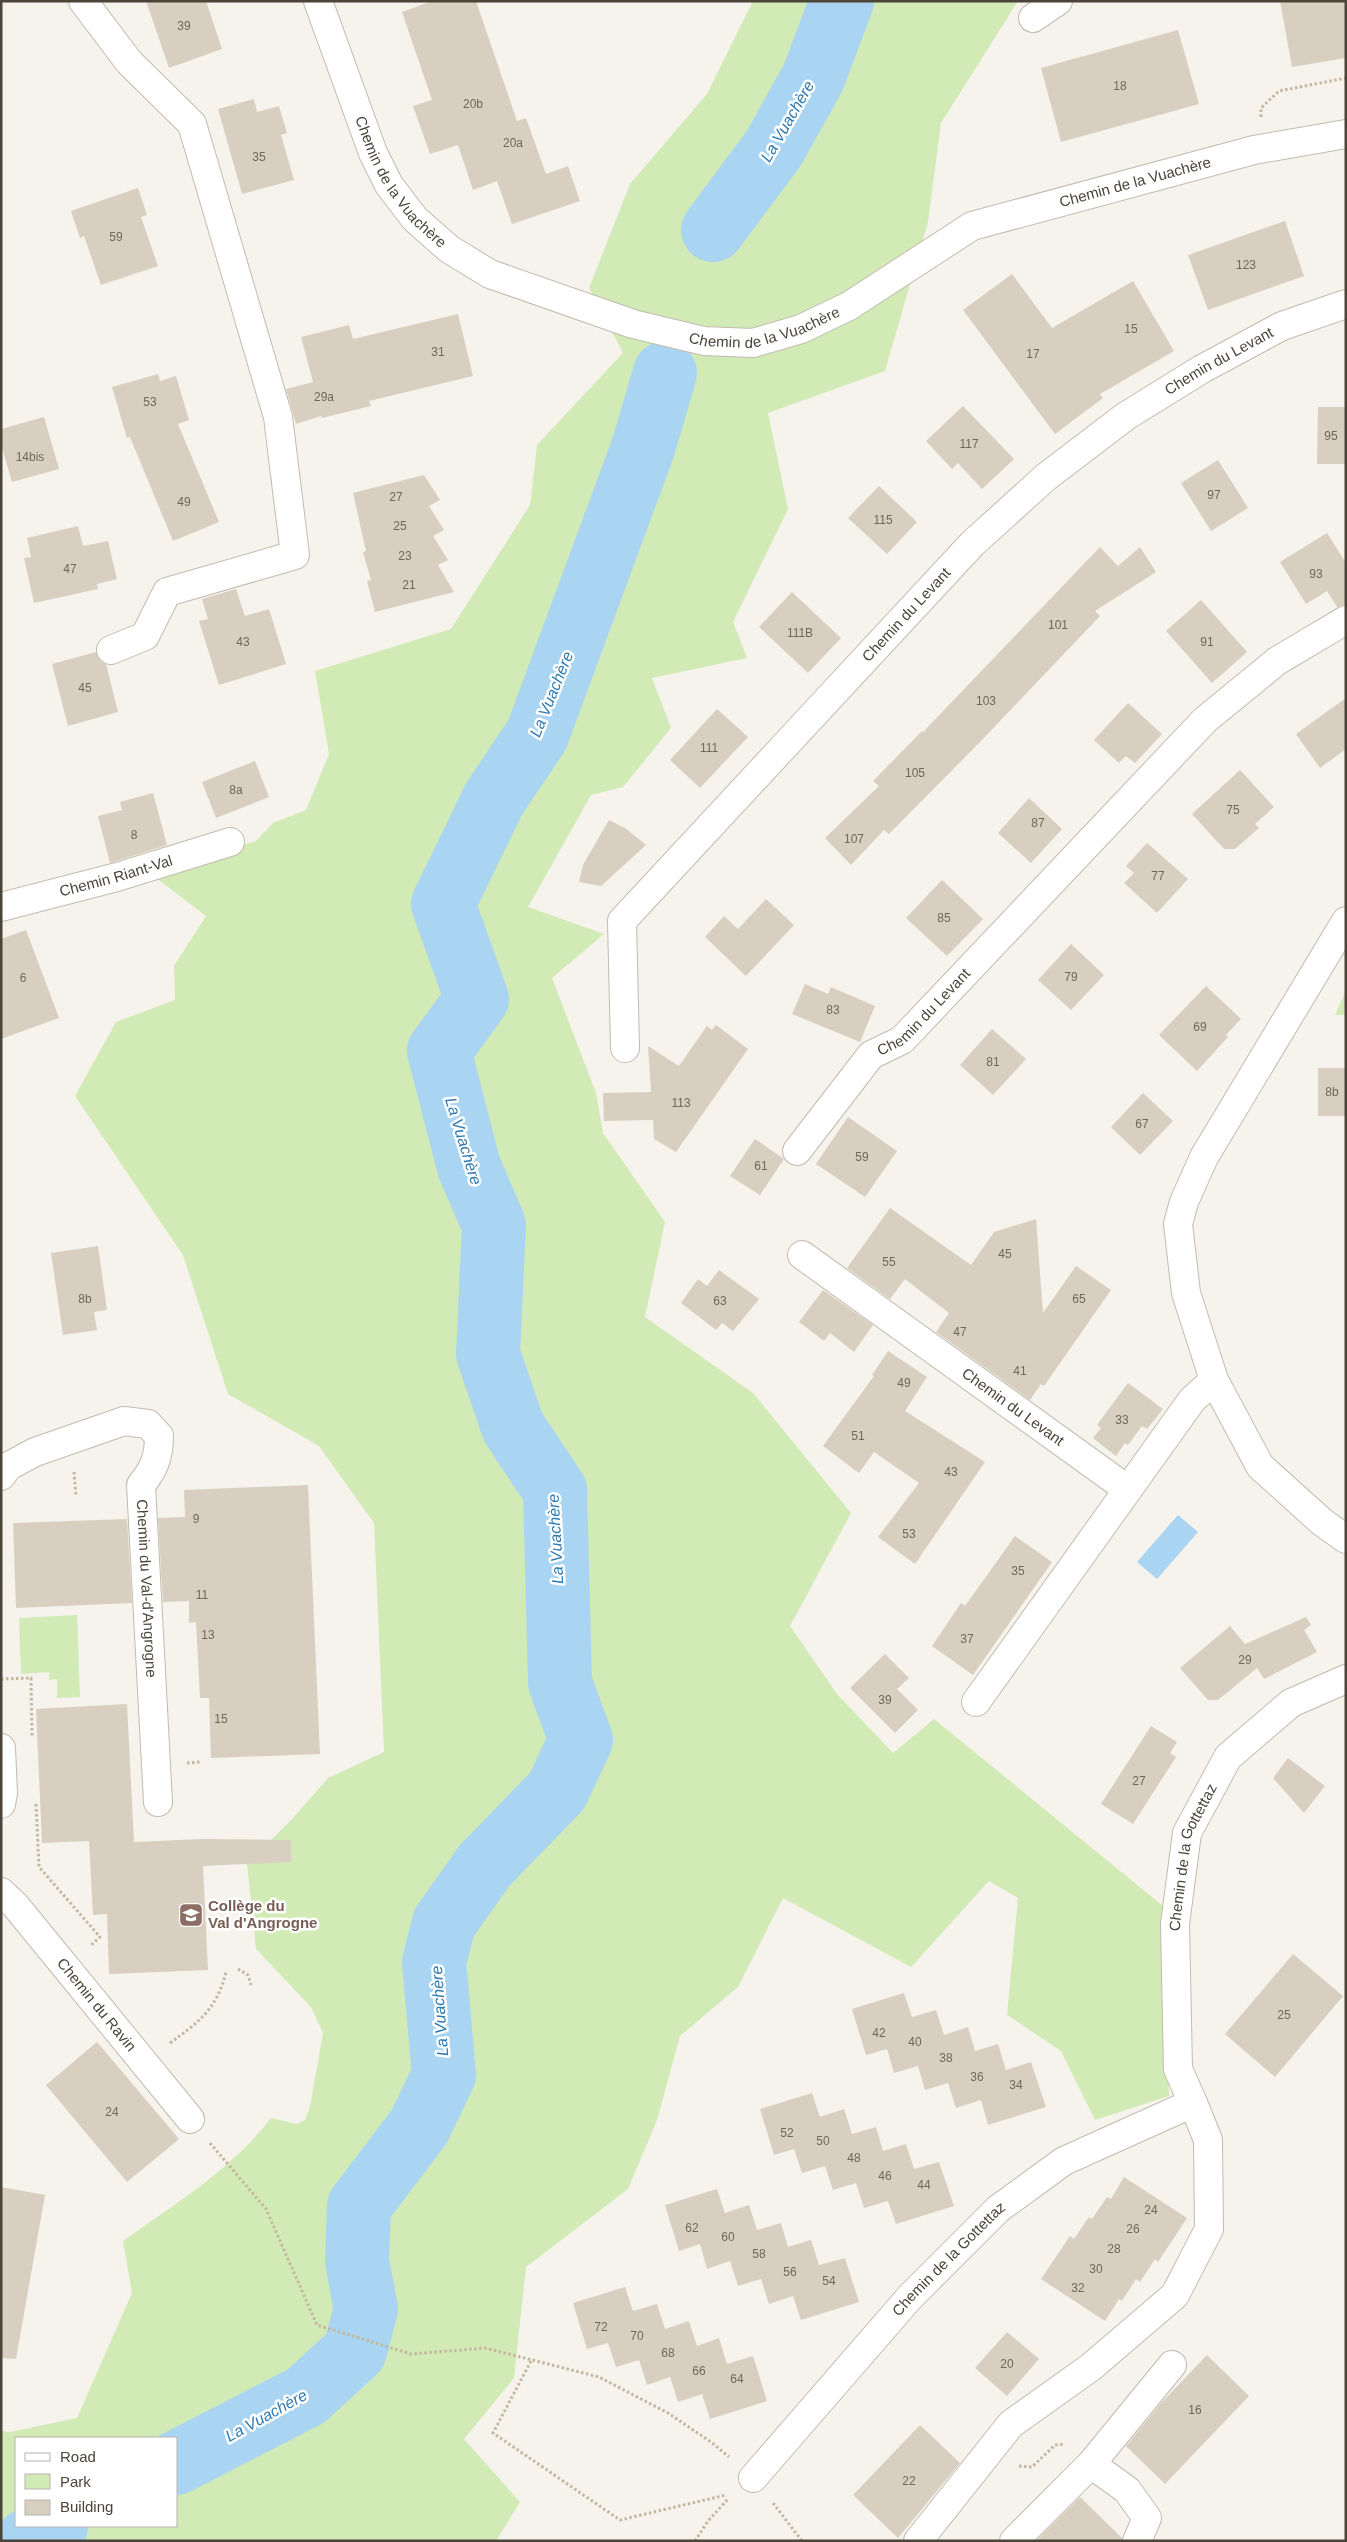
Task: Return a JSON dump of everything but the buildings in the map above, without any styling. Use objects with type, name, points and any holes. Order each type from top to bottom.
[{"type":"street","points":[[83,1],[129,62],[192,124],[278,417],[295,554],[167,592],[145,636],[111,650]]},
{"type":"street","name":"Chemin de la Vuachère","points":[[318,1],[372,152],[389,185],[415,219],[449,249],[490,274],[632,324],[704,342],[753,343],[801,329],[849,306],[972,226],[1254,150],[1346,134]]},
{"type":"street","points":[[1033,18],[1058,1]]},
{"type":"street","name":"Chemin du Levant","points":[[625,1048],[622,921],[972,544],[1046,477],[1126,416],[1202,369],[1282,326],[1346,304]]},
{"type":"street","name":"Chemin du Levant","points":[[797,1151],[871,1055],[902,1040],[1205,720],[1277,661],[1346,620]]},
{"type":"street","name":"Chemin Riant-Val","points":[[1,907],[117,877],[230,842]]},
{"type":"street","points":[[1346,921],[1204,1157],[1184,1202],[1178,1224],[1186,1293],[1214,1380],[1260,1466],[1322,1522],[1346,1538]]},
{"type":"street","name":"Chemin du Levant","points":[[802,1255],[1127,1489]]},
{"type":"street","points":[[976,1702],[1192,1400],[1214,1380]]},
{"type":"street","name":"Chemin du Val-d'Angrogne","points":[[1,1476],[9,1466],[35,1452],[124,1421],[148,1424],[159,1436],[159,1456],[150,1474],[141,1485],[158,1802]]},
{"type":"street","name":"Chemin de la Gottettaz","points":[[918,2541],[1011,2424],[1091,2367],[1175,2295],[1209,2229],[1208,2140],[1178,2069],[1175,1924],[1187,1833],[1228,1757],[1291,1703],[1346,1679]]},
{"type":"street","points":[[1,1748],[3,1793],[1,1804]]},
{"type":"street","name":"Chemin du Ravin","points":[[1,1892],[15,1905],[190,2119]]},
{"type":"street","name":"Chemin de la Gottettaz","points":[[753,2478],[910,2297],[998,2209],[1064,2161],[1193,2103]]},
{"type":"street","points":[[1014,2541],[1091,2464],[1172,2365]]},
{"type":"street","points":[[1091,2464],[1127,2490],[1147,2518],[1137,2541]]},
{"type":"path","points":[[1260,126],[1261,108],[1279,91],[1346,78]]},
{"type":"path","points":[[1,1679],[31,1678],[30,1703]]},
{"type":"path","points":[[39,1867],[72,1905]]},
{"type":"path","points":[[238,1969],[248,1975],[251,1985]]},
{"type":"path","points":[[143,2062],[200,2022],[221,1991],[226,1972]]},
{"type":"path","points":[[190,2119],[266,2209],[317,2325],[411,2354],[485,2348],[599,2377],[668,2413],[711,2442]]},
{"type":"path","points":[[531,2361],[492,2433],[620,2520],[734,2493],[708,2521],[695,2541]]},
{"type":"path","points":[[1002,2435],[1019,2466],[1032,2467],[1055,2445],[1068,2444],[1091,2464]]},
{"type":"green space","points":[[753,1],[1018,1],[941,123],[928,222],[885,371],[768,413],[788,509],[733,622],[747,658],[652,678],[671,728],[623,787],[591,795],[528,907],[604,934],[552,978],[596,1093],[603,1133],[665,1222],[645,1317],[753,1393],[851,1513],[790,1626],[837,1694],[893,1753],[934,1719],[1163,1906],[1169,2096],[1095,2120],[1061,2051],[1007,2015],[1018,1898],[989,1881],[911,1967],[783,1898],[738,1987],[680,2036],[657,2120],[628,2189],[526,2267],[514,2378],[464,2439],[520,2502],[496,2541],[1,2541],[1,2431],[10,2432],[77,2418],[132,2293],[123,2241],[221,2170],[239,2154],[271,2118],[297,2124],[305,2120],[310,2107],[323,2033],[311,2007],[256,1949],[247,1864],[292,1819],[328,1778],[384,1752],[374,1523],[319,1446],[228,1394],[183,1255],[75,1096],[116,1022],[175,1000],[174,966],[206,916],[151,874],[256,841],[273,823],[306,810],[329,754],[315,671],[451,629],[530,505],[537,445],[623,353],[589,288],[630,184],[707,94]]},
{"type":"green space","points":[[1346,990],[1346,1015],[1335,1015]]},
{"type":"green space","points":[[77,1615],[80,1697],[57,1698],[57,1679],[49,1680],[49,1672],[21,1674],[19,1618]]},
{"type":"water","points":[[1178,1515],[1198,1532],[1157,1579],[1137,1562]]},
{"type":"waterway","name":"La Vuachère","points":[[713,230],[774,148],[813,78],[842,1]]},
{"type":"waterway","name":"La Vuachère","points":[[178,2462],[306,2396],[355,2351],[366,2309],[357,2261],[359,2206],[419,2127],[444,2075],[434,1962],[444,1923],[485,1865],[557,1791],[581,1740],[560,1683],[555,1490],[513,1427],[488,1354],[494,1225],[469,1167],[439,1051],[477,999],[443,904],[494,799],[537,735],[643,448],[665,373]]},
{"type":"waterway","name":"La Vuachère","points":[[27,2541],[54,2527]]},
{"type":"place","name":"Collège du Val d'Angrogne","points":[[191,1915]]}]
